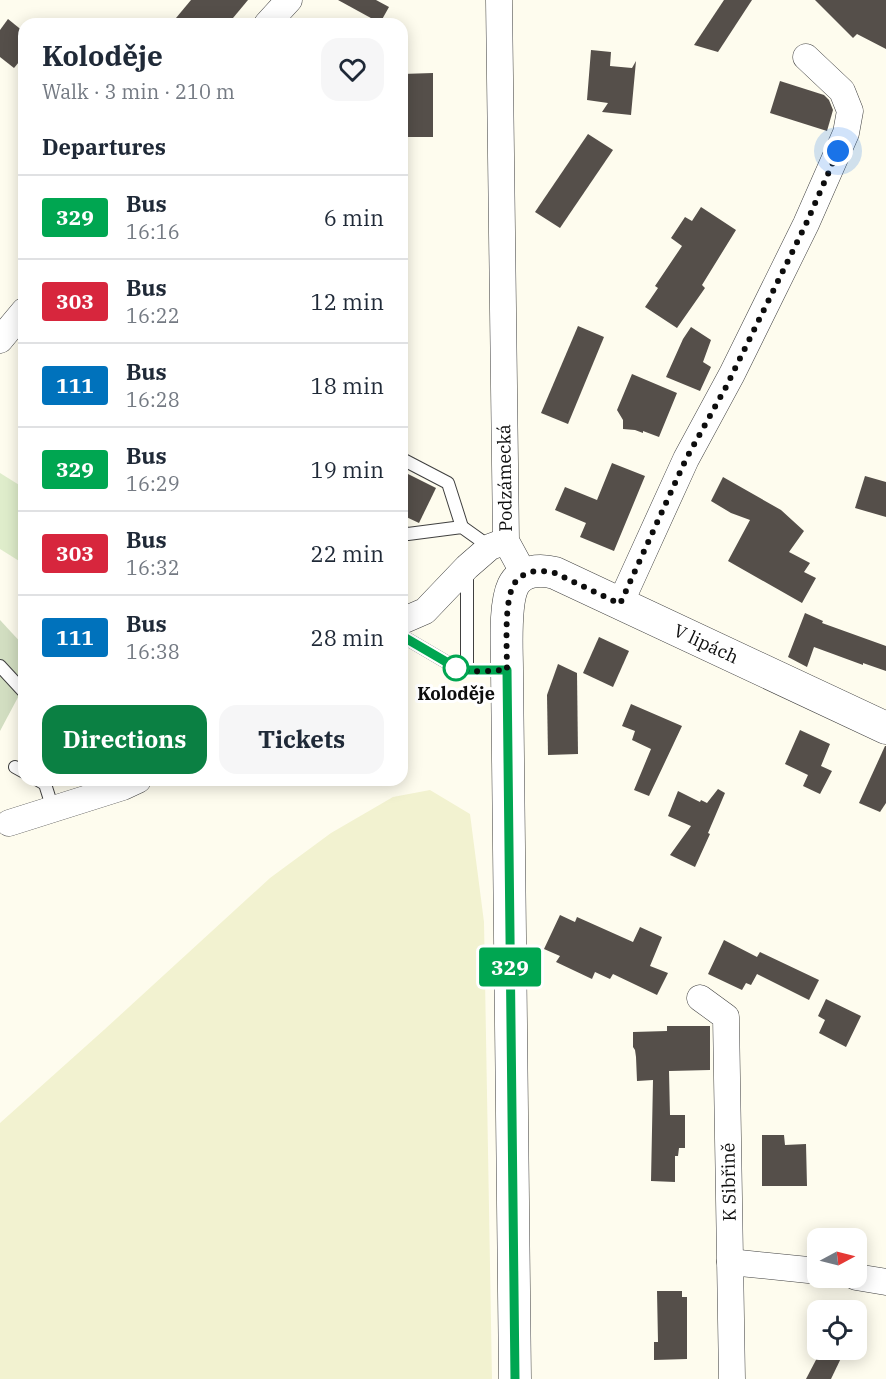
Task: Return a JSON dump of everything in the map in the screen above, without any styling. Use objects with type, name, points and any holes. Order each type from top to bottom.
[{"type":"street","points":[[272,18],[289,0]]},
{"type":"street","name":"Podzámecká","points":[[499,0],[498,544],[524,574]]},
{"type":"street","points":[[620,604],[686,459],[729,380],[806,224],[846,133],[850,111],[842,91],[806,57]]},
{"type":"street","points":[[0,340],[18,318]]},
{"type":"street","points":[[408,618],[425,611],[467,567],[498,544]]},
{"type":"street","name":"V lipách","points":[[524,574],[536,571],[555,573],[886,728]]},
{"type":"street","points":[[515,1379],[507,670],[510,595],[513,586],[524,574]]},
{"type":"street","points":[[9,824],[125,786]]},
{"type":"street","name":"K Sibřině","points":[[700,998],[726,1017],[732,1379]]},
{"type":"street","points":[[730,1262],[807,1270]]},
{"type":"street","points":[[867,1279],[886,1282]]},
{"type":"lane","points":[[408,462],[448,483],[462,526]]},
{"type":"lane","points":[[408,534],[462,526],[498,544]]},
{"type":"lane","points":[[467,567],[467,670]]},
{"type":"lane","points":[[408,640],[460,670],[507,670]]},
{"type":"lane","points":[[0,666],[18,686]]},
{"type":"lane","points":[[46,786],[51,803],[56,808]]},
{"type":"green space","points":[[0,473],[18,484],[18,560],[0,549]]},
{"type":"green space","points":[[0,620],[18,640],[18,697],[0,731]]},
{"type":"green space","points":[[430,790],[470,814],[484,922],[492,1379],[0,1379],[0,1123],[270,878],[331,833],[393,797]]},
{"type":"building","points":[[191,0],[248,0],[233,18],[176,18]]},
{"type":"building","points":[[338,0],[376,0],[389,7],[383,18],[371,18]]},
{"type":"building","points":[[724,0],[752,0],[718,52],[694,45]]},
{"type":"building","points":[[815,0],[886,0],[886,49],[857,34],[853,38]]},
{"type":"building","points":[[8,19],[18,27],[18,63],[14,68],[0,57],[0,30]]},
{"type":"building","points":[[591,50],[611,52],[610,66],[632,68],[636,61],[631,115],[602,112],[608,103],[587,100]]},
{"type":"building","points":[[433,73],[433,137],[408,137],[408,74]]},
{"type":"building","points":[[780,81],[824,95],[829,100],[833,110],[827,131],[770,113]]},
{"type":"building","points":[[588,134],[613,150],[560,228],[535,212]]},
{"type":"building","points":[[701,207],[736,230],[702,285],[705,288],[677,328],[645,307],[658,288],[655,286],[682,246],[671,238],[685,217],[692,221]]},
{"type":"building","points":[[578,326],[604,337],[568,424],[541,413]]},
{"type":"building","points":[[691,327],[711,340],[703,362],[711,367],[700,391],[666,377]]},
{"type":"building","points":[[632,374],[677,393],[659,437],[643,431],[643,433],[623,429],[623,420],[617,410]]},
{"type":"building","points":[[612,463],[645,476],[614,551],[580,537],[586,523],[555,510],[565,487],[597,500]]},
{"type":"building","points":[[408,474],[436,488],[419,523],[408,518]]},
{"type":"building","points":[[865,476],[886,482],[886,517],[855,508]]},
{"type":"building","points":[[723,477],[781,510],[804,531],[789,552],[810,563],[804,572],[816,578],[802,603],[728,561],[750,520],[731,513],[711,501]]},
{"type":"building","points":[[805,613],[823,621],[822,623],[886,646],[886,671],[814,647],[807,667],[788,657]]},
{"type":"building","points":[[599,637],[629,651],[613,687],[583,673]]},
{"type":"building","points":[[558,664],[577,673],[578,754],[548,755],[547,695]]},
{"type":"building","points":[[631,704],[682,726],[649,796],[634,790],[651,749],[632,740],[635,731],[622,726]]},
{"type":"building","points":[[800,730],[830,744],[821,766],[832,771],[820,794],[803,786],[808,775],[785,764]]},
{"type":"building","points":[[885,746],[886,803],[880,812],[859,803]]},
{"type":"building","points":[[718,789],[725,793],[695,867],[670,855],[691,826],[668,816],[678,791],[707,803]]},
{"type":"building","points":[[560,915],[575,922],[577,917],[633,942],[640,927],[662,937],[650,966],[668,973],[657,995],[613,974],[610,979],[595,972],[592,979],[556,962],[560,956],[544,949]]},
{"type":"building","points":[[724,940],[757,957],[760,952],[819,980],[809,1000],[757,974],[751,985],[746,983],[742,990],[708,974]]},
{"type":"building","points":[[826,999],[861,1016],[846,1047],[819,1033],[825,1020],[818,1016]]},
{"type":"building","points":[[667,1026],[710,1026],[710,1070],[669,1071],[670,1115],[685,1115],[685,1148],[679,1148],[678,1156],[675,1156],[675,1182],[651,1181],[653,1080],[637,1081],[636,1057],[633,1047],[633,1032],[667,1031]]},
{"type":"building","points":[[762,1135],[784,1135],[785,1145],[806,1144],[807,1186],[762,1186]]},
{"type":"building","points":[[657,1291],[682,1291],[682,1297],[687,1297],[687,1359],[654,1360],[654,1342],[658,1342]]},
{"type":"building","points":[[816,1360],[840,1360],[831,1379],[806,1379]]},
{"type":"bus line","name":"329","points":[[408,640],[460,670],[507,670],[515,1379]]},
{"type":"place","name":"Koloděje","points":[[456,668]]},
{"type":"route","points":[[456,668],[460,670],[507,670],[510,595],[517,580],[524,574],[536,571],[555,573],[620,604],[686,459],[726,387],[806,224],[838,151]]}]
